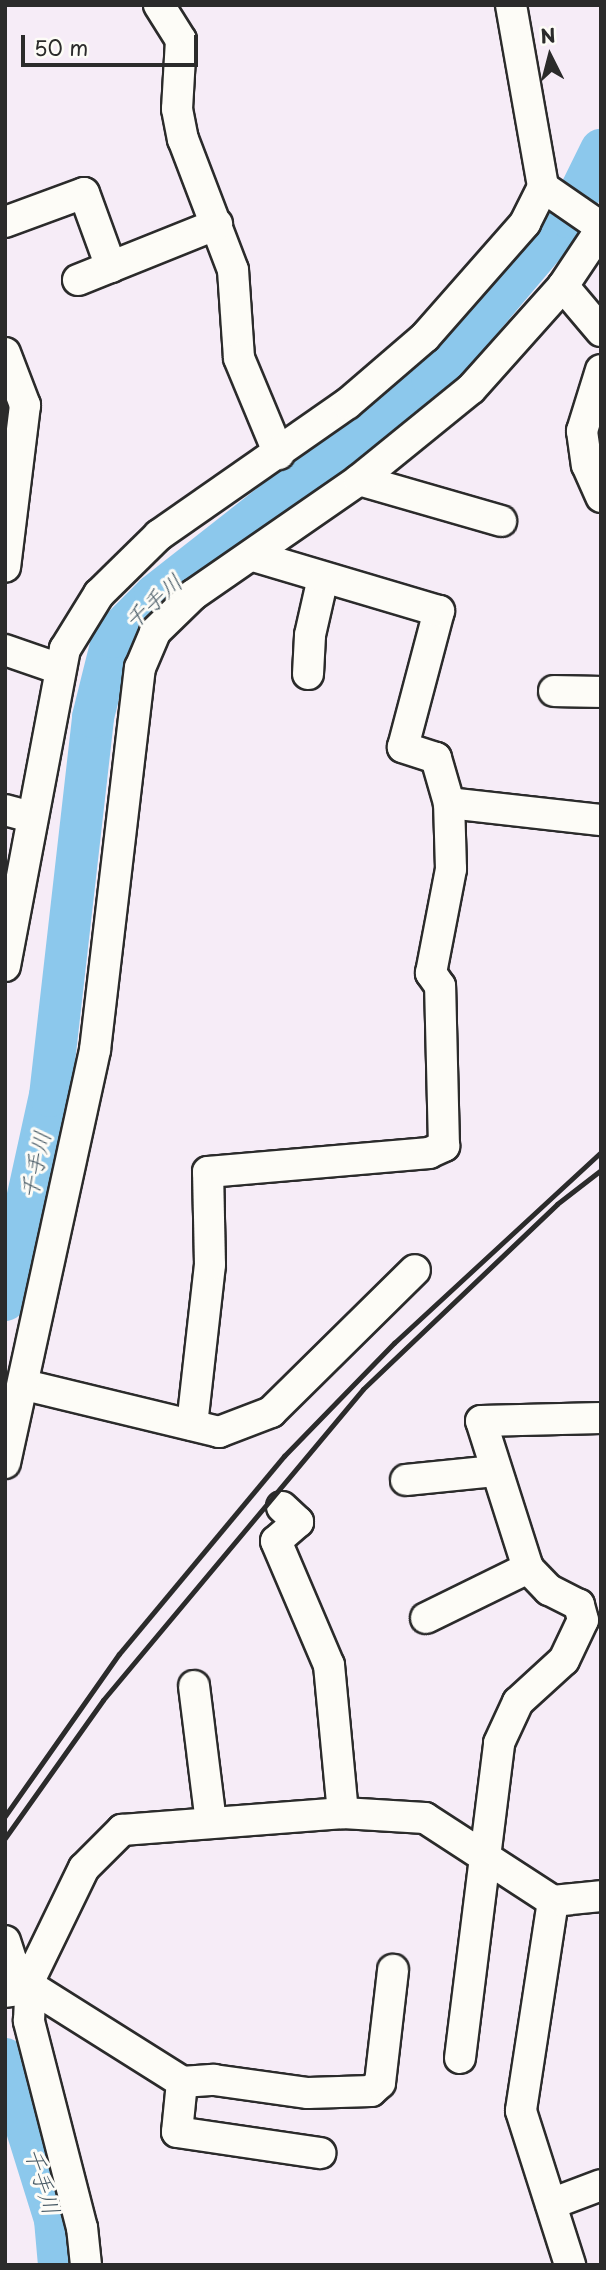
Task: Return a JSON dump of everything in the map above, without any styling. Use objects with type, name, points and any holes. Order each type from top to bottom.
[{"type":"street","points":[[159,5],[181,40],[177,109],[183,139],[233,270],[239,358],[279,454]]},
{"type":"street","points":[[5,1463],[25,1385],[95,1050],[140,668],[155,632],[193,594],[253,556],[359,480],[471,389],[563,286],[598,226],[548,191],[511,5]]},
{"type":"street","points":[[5,967],[19,813],[65,649],[99,594],[159,535],[279,454],[425,337],[525,223],[548,191]]},
{"type":"street","points":[[5,222],[84,193],[111,267]]},
{"type":"street","points":[[78,280],[217,224]]},
{"type":"street","points":[[563,286],[601,331]]},
{"type":"street","points":[[5,353],[26,405],[5,567]]},
{"type":"street","points":[[601,370],[582,431],[587,465],[601,497]]},
{"type":"street","points":[[359,480],[501,521]]},
{"type":"street","points":[[191,1425],[210,1265],[208,1172],[429,1153],[444,1146],[440,986],[431,973],[451,869],[449,803],[436,758],[403,747],[439,611],[323,579],[253,556]]},
{"type":"street","points":[[308,674],[310,635],[323,579]]},
{"type":"street","points":[[5,650],[61,669]]},
{"type":"street","points":[[554,691],[601,692]]},
{"type":"street","points":[[449,803],[601,820]]},
{"type":"street","points":[[25,1385],[219,1432],[271,1412],[415,1270]]},
{"type":"street","points":[[460,2058],[484,1853],[505,1724],[518,1702],[564,1660],[583,1620],[579,1605],[549,1590],[528,1568],[481,1421],[601,1418]]},
{"type":"street","points":[[406,1480],[495,1471]]},
{"type":"street","points":[[282,1507],[298,1522],[276,1541],[328,1665],[342,1813]]},
{"type":"street","points":[[426,1618],[528,1568]]},
{"type":"street","points":[[194,1685],[211,1822]]},
{"type":"street","points":[[23,1986],[84,1868],[122,1830],[342,1813],[425,1818],[484,1853],[553,1901],[601,1896]]},
{"type":"street","points":[[553,1901],[521,2110],[570,2265]]},
{"type":"street","points":[[5,1941],[23,1986],[29,2021],[82,2228],[86,2265]]},
{"type":"street","points":[[23,1986],[182,2082],[214,2080],[307,2093],[371,2091],[380,2083],[393,1970]]},
{"type":"street","points":[[182,2082],[177,2132],[320,2153]]},
{"type":"street","points":[[551,2204],[601,2185]]},
{"type":"waterway","name":"千手川","points":[[5,1300],[50,1096],[93,717],[113,637],[155,595],[432,378],[568,217],[601,150]]},
{"type":"waterway","name":"千手川","points":[[5,2059],[55,2220],[59,2265]]},
{"type":"railway","points":[[5,1816],[119,1654],[284,1456],[394,1343],[601,1152]]},
{"type":"railway","points":[[5,1838],[103,1700],[363,1389],[557,1204],[601,1170]]}]
